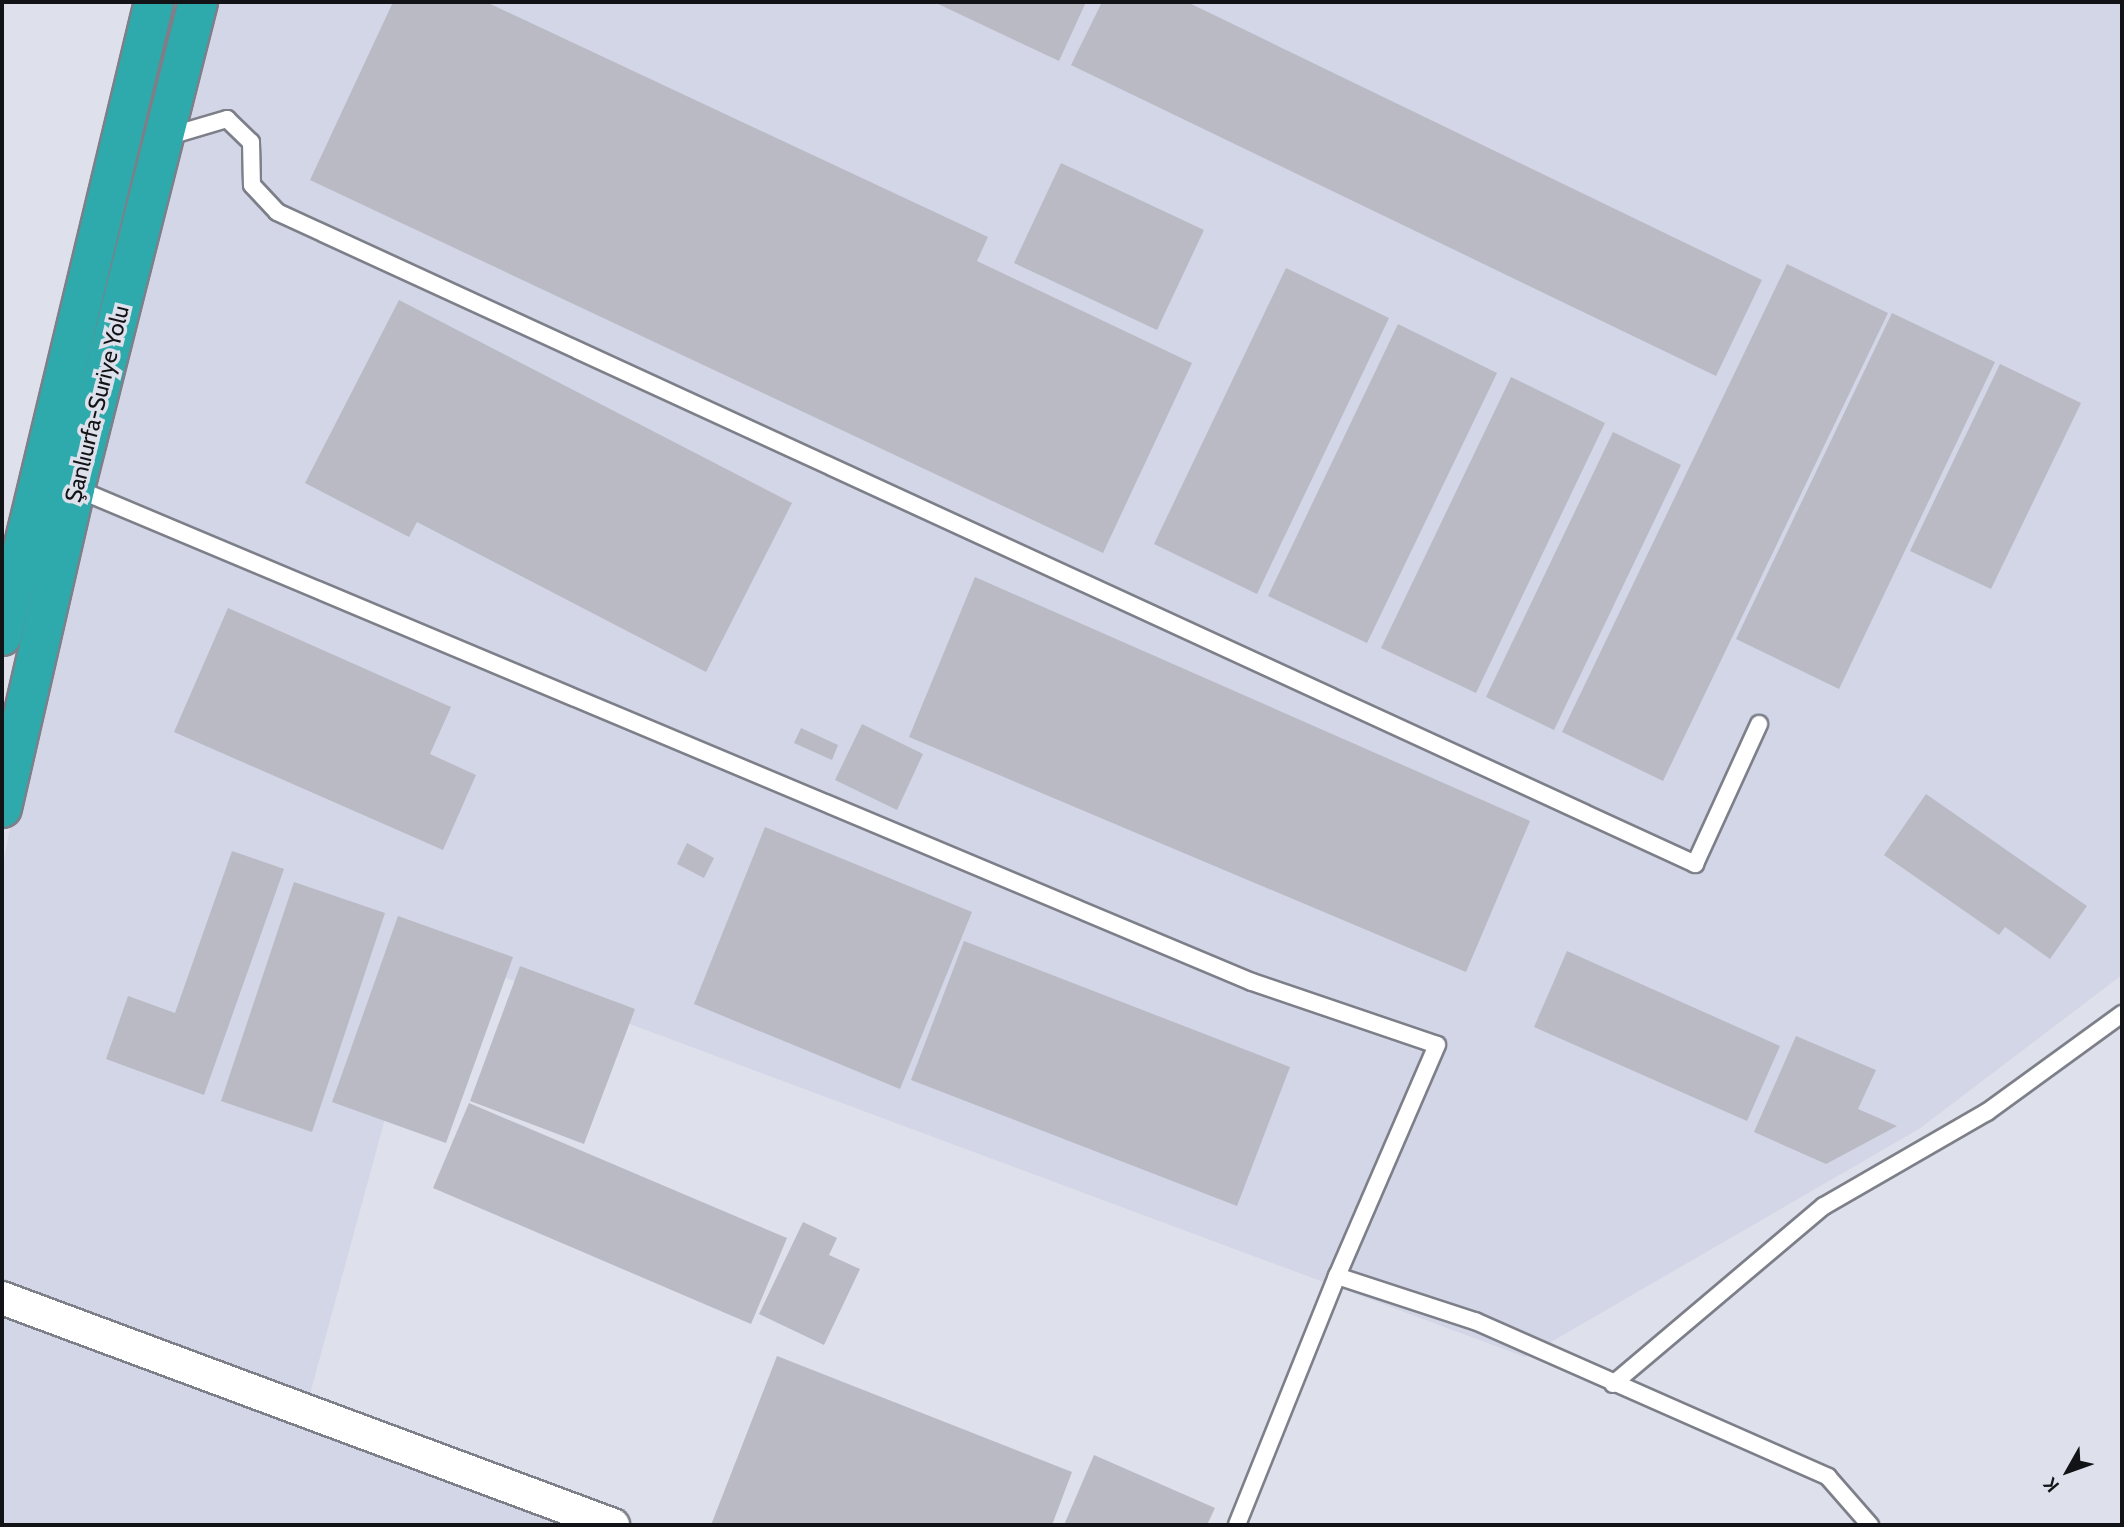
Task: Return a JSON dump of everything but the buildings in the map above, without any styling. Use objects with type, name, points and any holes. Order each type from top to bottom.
[{"type":"highway","name":"Şanlıurfa-Suriye Yolu","points":[[2,636],[154,2]]},
{"type":"highway","name":"Şanlıurfa-Suriye Yolu","points":[[2,808],[75,488],[166,137],[198,2]]},
{"type":"street","points":[[2,1298],[613,1525]]},
{"type":"lane","points":[[166,137],[228,119],[251,142],[252,185],[277,212],[1695,864],[1759,724]]},
{"type":"lane","points":[[75,488],[1252,982],[1437,1045],[1337,1276],[1237,1525]]},
{"type":"lane","points":[[1613,1384],[1824,1206],[1986,1112],[2122,1014]]},
{"type":"lane","points":[[1337,1276],[1475,1321],[1828,1477],[1870,1525]]},
{"type":"shaded area","points":[[192,2],[2122,2],[2122,975],[1919,1129],[1525,1357],[431,950],[307,1405],[2,1287],[2,870],[75,488]]},
{"type":"shaded area","points":[[2,1306],[575,1525],[2,1525]]}]
